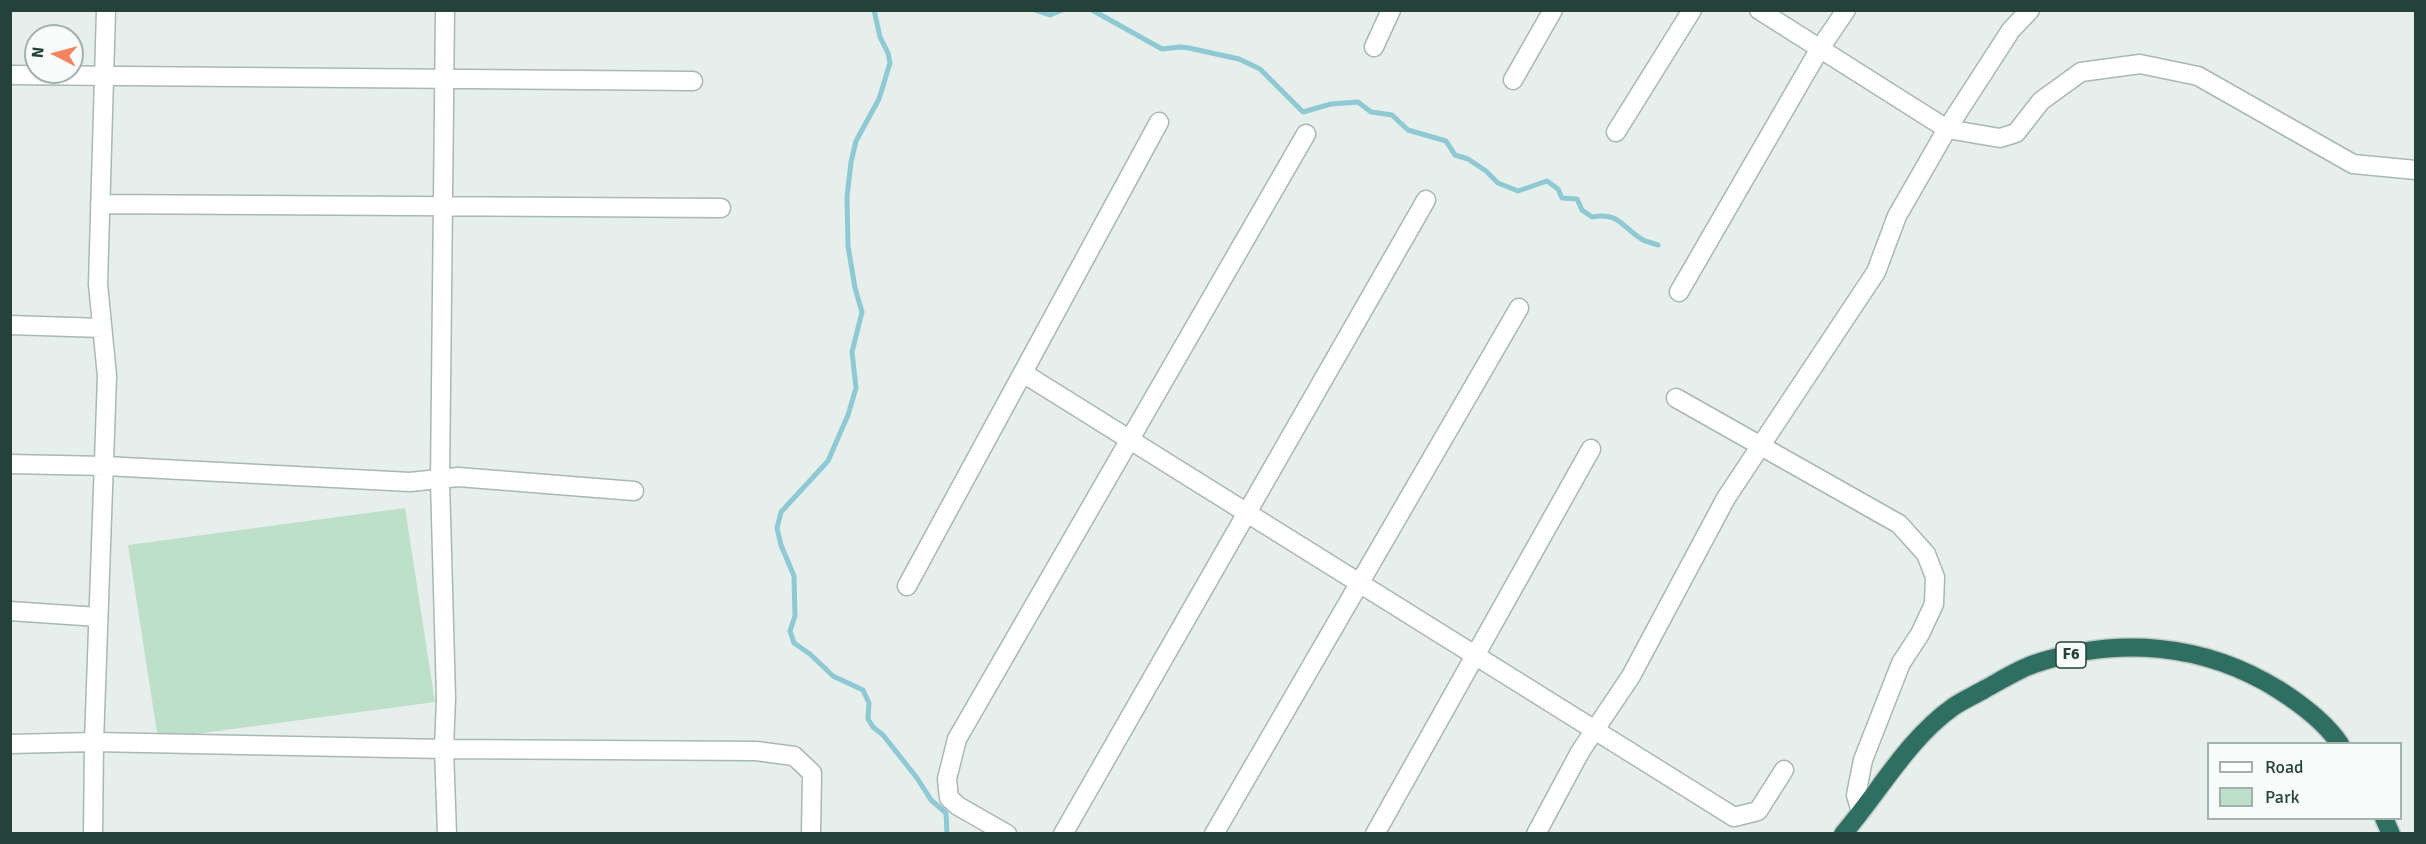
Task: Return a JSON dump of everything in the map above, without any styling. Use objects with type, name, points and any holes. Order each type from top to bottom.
[{"type":"highway","name":"F6","points":[[1843,834],[1907,748],[1953,707],[2032,665],[2113,647],[2182,652],[2222,662],[2255,676],[2291,698],[2331,730],[2339,742]]},
{"type":"highway","points":[[2384,820],[2391,834]]},
{"type":"street","points":[[93,834],[94,742],[107,376],[98,285],[106,10]]},
{"type":"street","points":[[446,10],[441,479],[447,834]]},
{"type":"street","points":[[1374,47],[1391,10]]},
{"type":"street","points":[[1513,80],[1553,10]]},
{"type":"street","points":[[1616,132],[1692,10]]},
{"type":"street","points":[[1759,10],[1947,129],[2000,138],[2016,134],[2041,101],[2081,72],[2140,64],[2198,76],[2353,164],[2415,170]]},
{"type":"street","points":[[1679,292],[1819,50],[1846,10]]},
{"type":"street","points":[[1536,834],[1580,752],[1631,676],[1726,498],[1876,272],[1897,216],[1947,129],[2011,30],[2031,10]]},
{"type":"street","points":[[10,75],[693,81]]},
{"type":"street","points":[[907,586],[1160,122]]},
{"type":"street","points":[[1007,834],[958,806],[949,798],[947,779],[957,739],[1306,134]]},
{"type":"street","points":[[1063,834],[1426,200]]},
{"type":"street","points":[[100,204],[721,208]]},
{"type":"street","points":[[1214,834],[1519,308]]},
{"type":"street","points":[[10,325],[102,328]]},
{"type":"street","points":[[1023,373],[1734,817],[1758,811],[1784,770]]},
{"type":"street","points":[[1676,398],[1899,524],[1926,554],[1935,577],[1934,604],[1920,634],[1901,663],[1863,760],[1856,795],[1861,812]]},
{"type":"street","points":[[1375,834],[1591,449]]},
{"type":"street","points":[[10,464],[105,466],[410,482],[458,477],[634,491]]},
{"type":"street","points":[[10,611],[98,617]]},
{"type":"street","points":[[10,744],[94,742],[444,749],[756,751],[794,756],[812,773],[811,834]]},
{"type":"green space","points":[[405,508],[435,702],[158,739],[128,545]]},
{"type":"waterway","points":[[874,10],[880,37],[890,63],[879,99],[856,141],[847,197],[848,246],[855,288],[862,312],[852,352],[856,388],[848,415],[828,461],[781,512],[777,528],[781,545],[794,576],[795,616],[790,631],[794,643],[810,654],[833,676],[863,690],[869,703],[868,719],[917,778],[931,800],[946,813],[947,834]]},
{"type":"waterway","points":[[1035,10],[1050,15],[1062,10]]},
{"type":"waterway","points":[[1092,10],[1162,49],[1189,48],[1239,59],[1260,69],[1303,112],[1331,104],[1358,102],[1371,112],[1392,115],[1408,130],[1446,141],[1455,155],[1468,159],[1486,171],[1498,183],[1518,191],[1547,181],[1558,189],[1562,198],[1577,199],[1582,210],[1592,217],[1614,218],[1642,239],[1658,245]]}]
